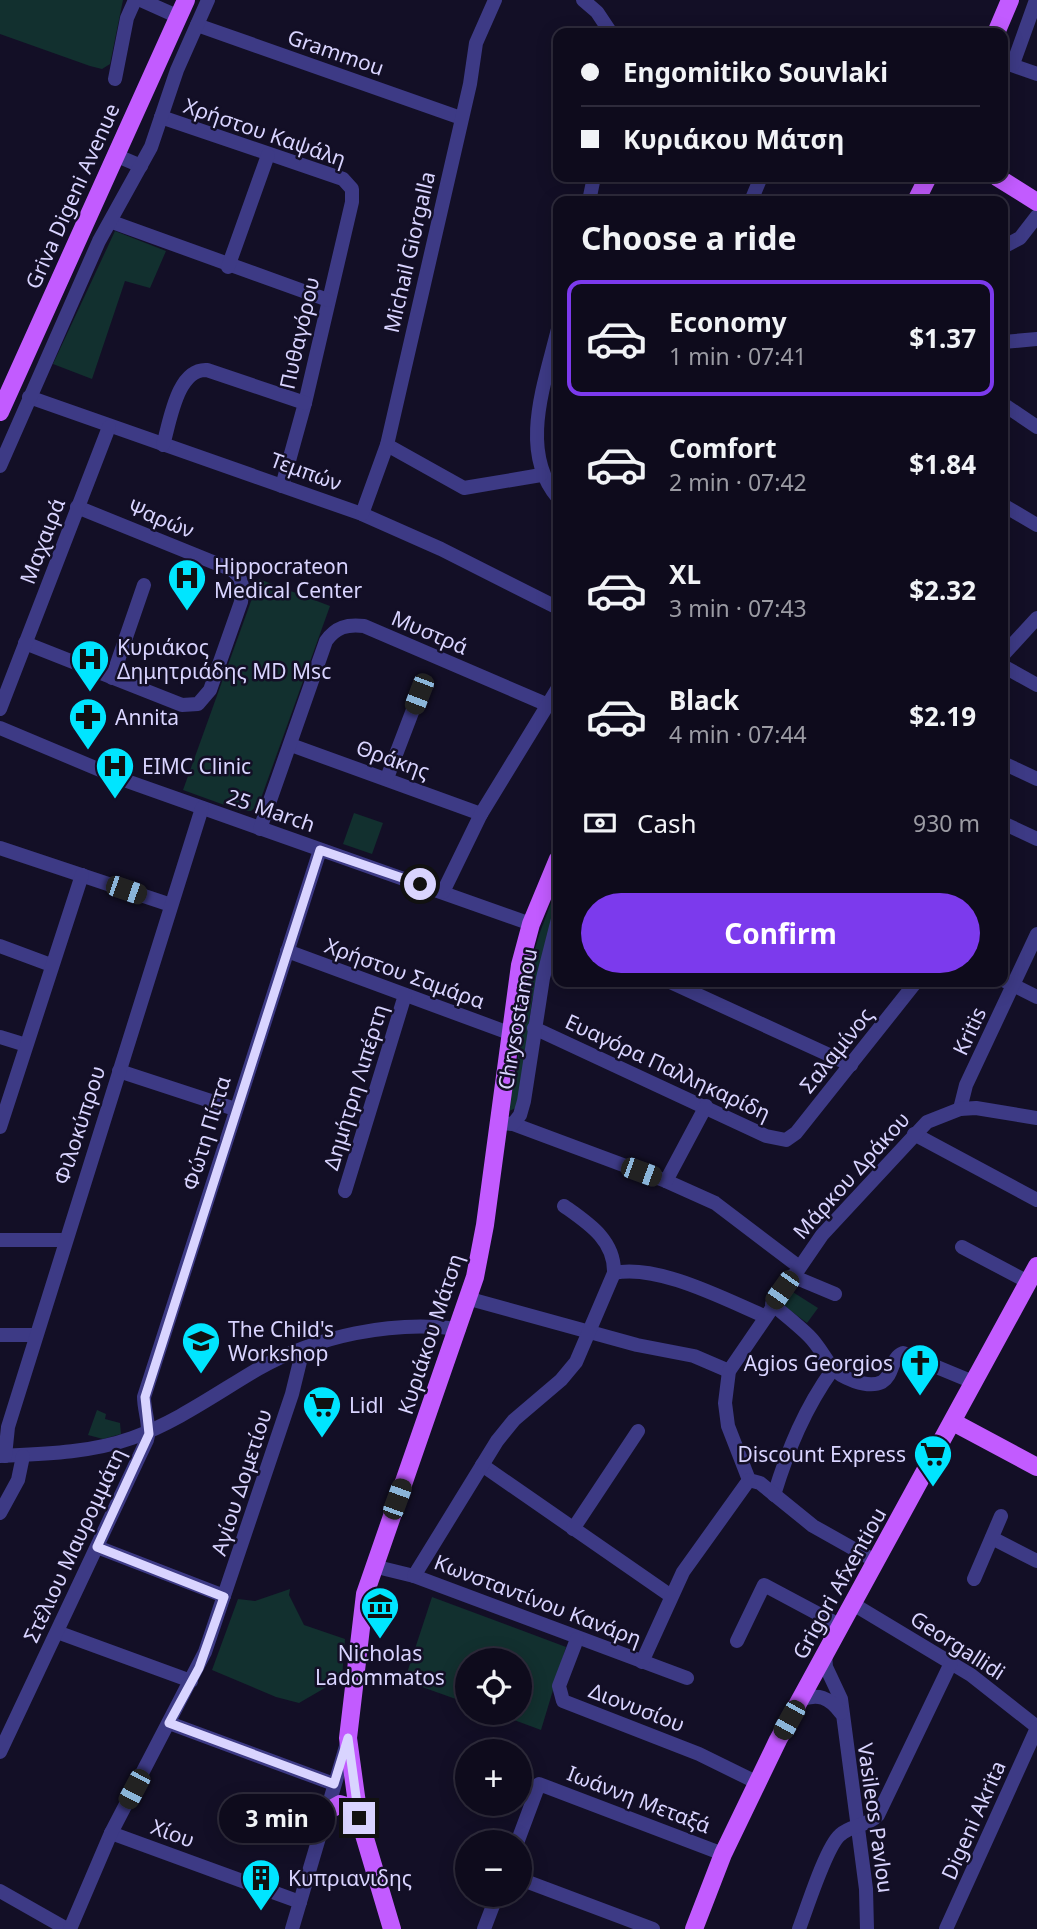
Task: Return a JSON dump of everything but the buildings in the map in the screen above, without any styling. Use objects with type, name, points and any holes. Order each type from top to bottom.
[{"type":"main road","name":"Griva Digeni Avenue","points":[[0,412],[187,0]]},
{"type":"main road","points":[[998,28],[1010,0]]},
{"type":"main road","name":"Griva Digeni Avenue","points":[[0,386],[173,7]]},
{"type":"main road","points":[[1008,177],[1037,202]]},
{"type":"main road","points":[[1005,182],[1037,202]]},
{"type":"main road","name":"Κυριάκου Μάτση","points":[[392,1929],[359,1818],[348,1738],[365,1594],[470,1299],[505,1123],[509,1033],[520,965],[531,924],[553,871]]},
{"type":"main road","name":"Grigori Afxentiou","points":[[694,1929],[723,1854],[756,1782],[1032,1274]]},
{"type":"main road","points":[[953,1422],[1037,1467]]},
{"type":"main road","points":[[326,1812],[340,1804],[350,1807],[359,1818]]},
{"type":"street","points":[[115,79],[127,18],[135,0]]},
{"type":"street","points":[[141,0],[173,7]]},
{"type":"street","points":[[0,466],[99,241],[141,166],[177,70],[208,0]]},
{"type":"street","name":"Michail Giorgalla","points":[[362,514],[387,445],[470,84],[476,43],[495,0]]},
{"type":"street","points":[[583,0],[597,12],[608,28]]},
{"type":"street","points":[[1036,0],[1008,63],[1037,74]]},
{"type":"street","name":"Grammou","points":[[197,25],[461,118]]},
{"type":"street","name":"Χρήστου Καψάλη","points":[[161,117],[343,179],[352,189]]},
{"type":"street","points":[[115,155],[141,166]]},
{"type":"street","points":[[228,267],[268,155]]},
{"type":"street","name":"Πυθαγόρου","points":[[282,486],[305,403],[352,202],[352,189]]},
{"type":"street","points":[[1008,244],[1020,238],[1037,216]]},
{"type":"street","points":[[112,222],[228,267],[327,300]]},
{"type":"street","points":[[1008,342],[1037,339]]},
{"type":"street","points":[[553,352],[538,421],[537,449],[541,475],[553,491]]},
{"type":"street","points":[[163,445],[185,380],[194,371],[207,370],[305,403]]},
{"type":"street","name":"Τεμπών","points":[[29,397],[362,514],[442,549],[553,605]]},
{"type":"street","points":[[1008,407],[1037,427]]},
{"type":"street","name":"Μαχαιρά","points":[[0,709],[109,427]]},
{"type":"street","points":[[387,445],[464,488],[541,475]]},
{"type":"street","name":"Ψαρών","points":[[25,643],[182,705],[198,704],[210,690],[241,603],[243,589],[239,577],[230,569],[78,507]]},
{"type":"street","points":[[1008,508],[1037,525]]},
{"type":"street","points":[[112,678],[144,585]]},
{"type":"street","points":[[1008,650],[1037,618]]},
{"type":"street","name":"Μυστρά","points":[[260,829],[326,641],[346,625],[364,626],[548,705]]},
{"type":"street","points":[[1008,669],[1037,685]]},
{"type":"street","points":[[387,778],[419,694]]},
{"type":"street","points":[[443,892],[481,814],[553,696]]},
{"type":"street","name":"25 March","points":[[0,727],[76,761],[202,808],[531,924]]},
{"type":"street","name":"Θράκης","points":[[291,745],[481,814]]},
{"type":"street","points":[[1008,765],[1037,779]]},
{"type":"street","name":"Φιλοκύπρου","points":[[3,1456],[6,1436],[65,1240],[202,808]]},
{"type":"street","points":[[1008,824],[1037,838]]},
{"type":"street","points":[[0,848],[171,905]]},
{"type":"street","name":"Φώτη Πίττα","points":[[149,1431],[144,1415],[145,1397],[320,850]]},
{"type":"street","points":[[0,1127],[82,875]]},
{"type":"street","name":"Kritis","points":[[1008,983],[1037,934]]},
{"type":"street","name":"Chrysostamou","points":[[505,1123],[520,1115],[524,1101],[534,1028],[553,944]]},
{"type":"street","points":[[0,946],[51,965]]},
{"type":"street","name":"Χρήστου Σαμάρα","points":[[286,951],[509,1033]]},
{"type":"street","points":[[1008,983],[1037,998]]},
{"type":"street","points":[[681,987],[851,1065]]},
{"type":"street","name":"Σαλαμίνος","points":[[786,1140],[796,1133],[912,987]]},
{"type":"street","name":"Kritis","points":[[960,1109],[966,1085],[1006,987]]},
{"type":"street","name":"Δημήτρη Λιπέρτη","points":[[345,1192],[405,995]]},
{"type":"street","name":"Ευαγόρα Παλληκαρίδη","points":[[534,1028],[766,1136],[786,1140]]},
{"type":"street","points":[[0,1037],[26,1045]]},
{"type":"street","points":[[118,1071],[235,1109]]},
{"type":"street","points":[[666,1181],[706,1106]]},
{"type":"street","name":"Μάρκου Δράκου","points":[[729,1371],[821,1235],[927,1122],[960,1109],[990,1109],[1037,1118]]},
{"type":"street","points":[[505,1123],[666,1181],[729,1212],[795,1271],[835,1294]]},
{"type":"street","points":[[914,1134],[1037,1200]]},
{"type":"street","points":[[414,1576],[482,1465],[514,1420],[567,1373],[590,1332],[614,1273],[612,1258],[601,1234],[564,1206]]},
{"type":"street","points":[[0,1240],[65,1240]]},
{"type":"street","points":[[962,1247],[1032,1274]]},
{"type":"street","points":[[614,1273],[628,1271],[663,1278],[768,1310],[809,1335],[833,1370],[858,1381],[875,1384],[888,1377],[898,1354],[907,1353],[973,1382]]},
{"type":"street","points":[[470,1299],[637,1345],[694,1356],[729,1371],[725,1403],[728,1426],[749,1480]]},
{"type":"street","points":[[3,1456],[98,1447],[149,1431],[187,1413],[261,1368],[303,1349],[363,1332],[417,1327],[459,1329]]},
{"type":"street","points":[[0,1335],[36,1335]]},
{"type":"street","name":"Αγίου Δομετίου","points":[[69,1929],[111,1833],[191,1681],[224,1597],[292,1394],[303,1349]]},
{"type":"street","points":[[774,1495],[798,1429],[814,1396],[833,1370]]},
{"type":"street","name":"Στέλιου Μαυρομμάτη","points":[[0,1752],[149,1431]]},
{"type":"street","points":[[573,1529],[638,1431]]},
{"type":"street","points":[[0,1513],[18,1480],[23,1455]]},
{"type":"street","points":[[482,1465],[671,1597]]},
{"type":"street","points":[[749,1480],[760,1483],[813,1526],[877,1562]]},
{"type":"street","points":[[642,1662],[671,1597],[699,1548],[749,1480]]},
{"type":"street","points":[[974,1578],[1001,1516]]},
{"type":"street","points":[[992,1538],[1037,1561]]},
{"type":"street","points":[[97,1547],[224,1597]]},
{"type":"street","name":"Κωνσταντίνου Κανάρη","points":[[373,1566],[414,1576],[687,1678]]},
{"type":"street","points":[[737,1641],[764,1585],[841,1626]]},
{"type":"street","name":"Georgallidi","points":[[853,1604],[950,1663],[1037,1728]]},
{"type":"street","points":[[57,1632],[191,1681]]},
{"type":"street","name":"Διονυσίου","points":[[577,1639],[559,1686],[563,1701],[699,1754],[756,1782]]},
{"type":"street","name":"Vasileos Pavlou","points":[[825,1654],[826,1667],[839,1690],[866,1889],[867,1929]]},
{"type":"street","points":[[799,1929],[833,1843],[841,1834],[878,1815],[950,1663]]},
{"type":"street","points":[[800,1700],[813,1696],[824,1698],[841,1713]]},
{"type":"street","points":[[169,1723],[334,1784]]},
{"type":"street","name":"Digeni Akrita","points":[[946,1929],[1037,1728]]},
{"type":"street","name":"Κυριάκου Μάτση","points":[[292,1929],[348,1738]]},
{"type":"street","name":"Ιωάννη Μεταξά","points":[[522,1830],[539,1784],[723,1854]]},
{"type":"street","name":"Χίου","points":[[111,1833],[300,1902]]},
{"type":"street","points":[[532,1884],[653,1929]]},
{"type":"street","points":[[0,1891],[69,1929]]},
{"type":"street","points":[[484,1929],[492,1907]]},
{"type":"green space","points":[[0,0],[123,0],[110,64],[102,69],[90,66],[0,34]]},
{"type":"green space","points":[[115,231],[166,251],[150,288],[125,281],[92,379],[53,364]]},
{"type":"green space","points":[[259,579],[330,606],[259,804],[251,811],[241,811],[183,790]]},
{"type":"green space","points":[[354,813],[383,823],[372,854],[343,844]]},
{"type":"green space","points":[[553,897],[553,926],[532,1001],[518,1107],[507,1112],[517,1070],[522,995]]},
{"type":"green space","points":[[788,1289],[818,1308],[807,1323],[779,1302]]},
{"type":"green space","points":[[97,1410],[106,1414],[105,1419],[120,1423],[121,1434],[103,1439],[88,1435]]},
{"type":"green space","points":[[290,1589],[289,1595],[304,1625],[345,1639],[342,1678],[299,1703],[276,1697],[212,1670],[238,1599],[255,1601]]},
{"type":"green space","points":[[432,1597],[566,1647],[541,1730],[527,1725],[532,1725],[532,1648],[455,1648],[455,1699],[408,1682],[408,1670]]},
{"type":"place","name":"Hippocrateon Medical Center","points":[[187,612]]},
{"type":"place","name":"Κυριάκος Δημητριάδης MD Msc","points":[[90,693]]},
{"type":"place","name":"Annita","points":[[88,751]]},
{"type":"place","name":"EIMC Clinic","points":[[115,800]]},
{"type":"place","name":"The Child's Workshop","points":[[201,1375]]},
{"type":"place","name":"Agios Georgios","points":[[920,1397]]},
{"type":"place","name":"Lidl","points":[[322,1439]]},
{"type":"place","name":"Discount Express","points":[[933,1488]]},
{"type":"place","name":"Nicholas Ladommatos","points":[[380,1640]]},
{"type":"place","name":"Κυπριανιδης","points":[[261,1912]]},
{"type":"route","points":[[359,1818],[348,1738],[334,1784],[169,1723],[199,1668],[224,1597],[97,1547],[149,1434],[144,1415],[145,1397],[320,850],[420,884]]}]
